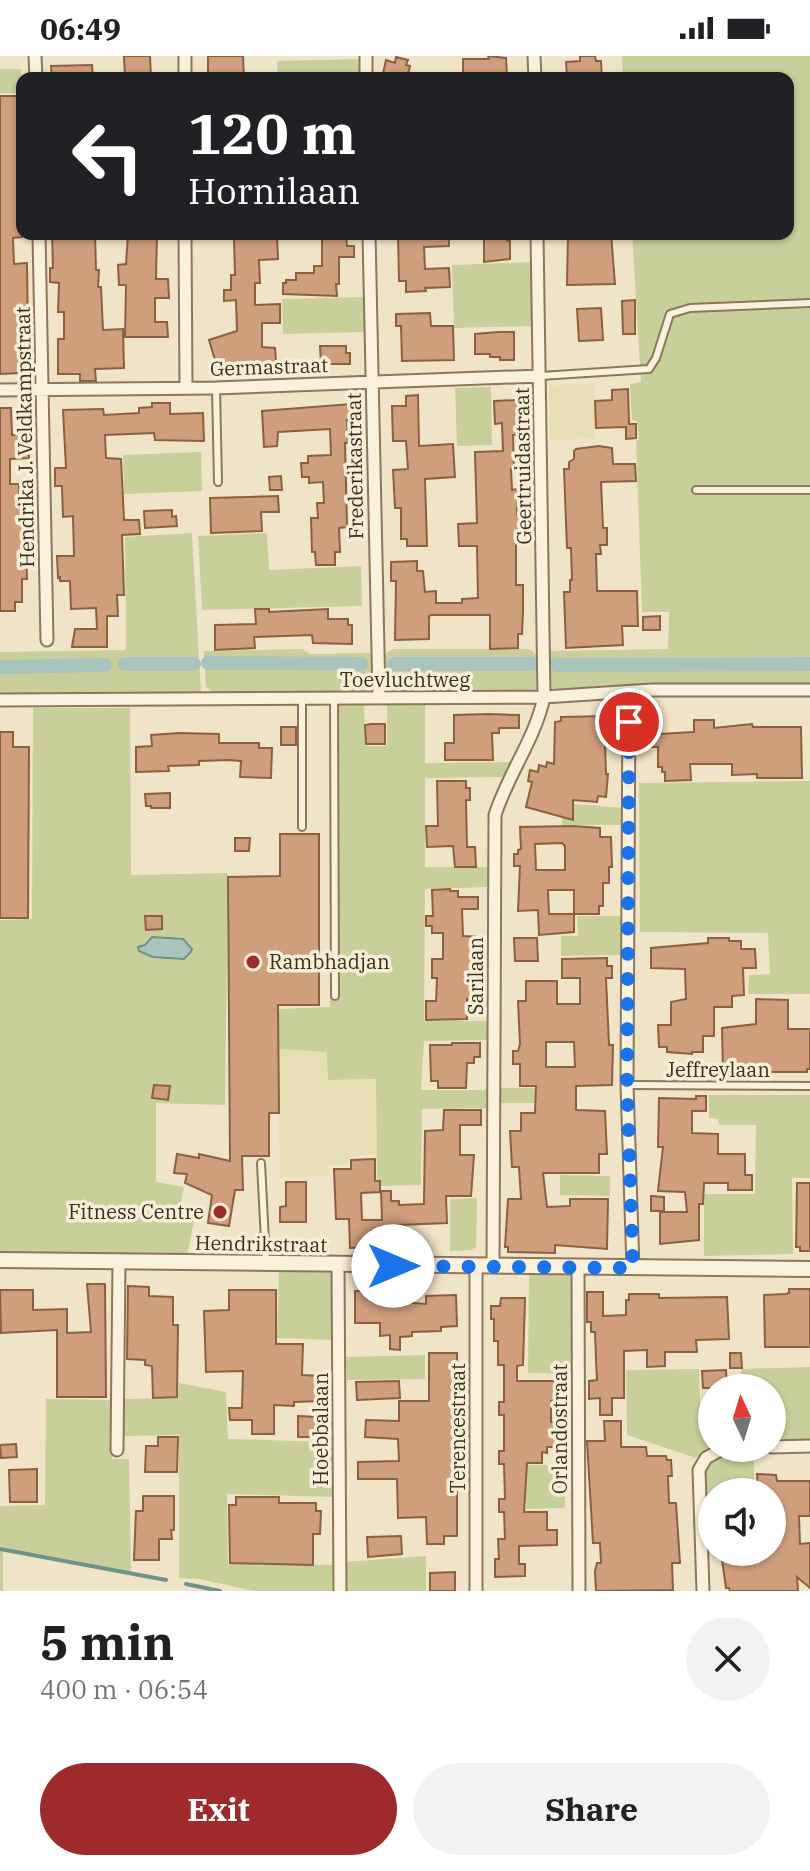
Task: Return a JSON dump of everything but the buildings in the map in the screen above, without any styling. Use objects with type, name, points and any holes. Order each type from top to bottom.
[{"type":"street","name":"Hendrika J. Veldkampstraat","points":[[39,240],[47,640]]},
{"type":"street","points":[[185,240],[186,387]]},
{"type":"street","name":"Frederikastraat","points":[[369,240],[379,697]]},
{"type":"street","name":"Geertruidastraat","points":[[537,240],[544,697]]},
{"type":"street","name":"Germastraat","points":[[0,390],[216,388],[540,376]]},
{"type":"street","name":"Toevluchtweg","points":[[0,700],[544,697],[629,692],[810,690]]},
{"type":"street","points":[[629,692],[627,1085],[633,1268]]},
{"type":"street","name":"Sarilaan","points":[[493,1266],[495,815],[538,722],[544,697]]},
{"type":"street","name":"Hendrikstraat","points":[[0,1260],[810,1269]]},
{"type":"street","points":[[117,1450],[119,1262]]},
{"type":"street","name":"Hoebbalaan","points":[[338,1266],[340,1591]]},
{"type":"street","name":"Terencestraat","points":[[476,1266],[476,1591]]},
{"type":"street","name":"Orlandostraat","points":[[578,1267],[579,1591]]},
{"type":"street","points":[[786,1447],[810,1446]]},
{"type":"street","points":[[703,1591],[699,1470],[704,1462]]},
{"type":"lane","points":[[540,376],[649,369],[656,358],[670,314],[690,308],[810,303]]},
{"type":"lane","points":[[216,388],[218,482]]},
{"type":"lane","points":[[696,490],[810,490]]},
{"type":"lane","points":[[302,698],[302,827]]},
{"type":"lane","points":[[334,698],[335,996]]},
{"type":"lane","name":"Jeffreylaan","points":[[627,1085],[810,1086]]},
{"type":"lane","points":[[261,1163],[266,1264]]},
{"type":"shaded area","points":[[594,383],[595,439],[550,440],[549,385]]},
{"type":"shaded area","points":[[278,1049],[328,1052],[329,1080],[376,1079],[376,1153],[349,1157],[348,1165],[329,1165],[328,1176],[280,1177]]},
{"type":"green space","points":[[622,56],[810,56],[810,685],[646,684],[556,691],[550,685],[549,651],[668,649],[669,612],[642,612],[636,441],[639,440],[637,421],[632,420],[630,384],[641,382],[632,240],[794,240],[794,72],[623,72]]},
{"type":"green space","points":[[361,59],[361,72],[278,72],[277,61]]},
{"type":"green space","points":[[0,69],[21,69],[21,72],[16,72],[16,93],[0,93]]},
{"type":"green space","points":[[533,262],[535,326],[454,328],[452,265]]},
{"type":"green space","points":[[366,297],[366,332],[283,334],[282,299]]},
{"type":"green space","points":[[491,387],[492,445],[457,446],[455,388]]},
{"type":"green space","points":[[201,452],[202,491],[124,494],[123,455]]},
{"type":"green space","points":[[192,533],[201,694],[0,696],[0,652],[126,650],[125,537]]},
{"type":"green space","points":[[267,533],[269,570],[361,566],[362,606],[202,610],[198,536]]},
{"type":"green space","points":[[302,649],[310,654],[371,653],[373,669],[366,689],[355,693],[214,693],[206,687],[204,651]]},
{"type":"green space","points":[[393,649],[529,649],[539,662],[539,679],[535,690],[530,692],[397,692],[388,685],[384,671],[384,654]]},
{"type":"green space","points":[[332,704],[364,704],[365,746],[387,746],[387,705],[425,704],[425,763],[514,762],[505,777],[425,778],[425,867],[489,867],[489,887],[425,889],[424,1021],[490,1021],[490,1040],[424,1041],[421,1090],[488,1090],[488,1108],[422,1109],[421,1185],[381,1186],[381,1180],[377,1180],[376,1079],[328,1080],[327,1052],[278,1049],[278,1009],[330,1007]]},
{"type":"green space","points":[[33,708],[130,708],[131,875],[227,873],[225,1105],[156,1103],[156,1182],[184,1187],[179,1213],[195,1215],[187,1257],[0,1255],[0,920],[32,919]]},
{"type":"green space","points":[[810,781],[810,994],[748,994],[749,975],[770,974],[768,933],[640,932],[639,783]]},
{"type":"green space","points":[[574,804],[623,808],[623,825],[562,825],[562,818],[574,818]]},
{"type":"green space","points":[[577,916],[622,916],[622,955],[561,956],[561,936],[578,936]]},
{"type":"green space","points":[[501,1088],[555,1088],[556,1103],[501,1103]]},
{"type":"green space","points":[[709,1095],[810,1095],[810,1178],[792,1178],[793,1254],[704,1256],[704,1194],[755,1194],[756,1125],[719,1125],[718,1119],[709,1118]]},
{"type":"green space","points":[[560,1175],[610,1176],[610,1196],[560,1195]]},
{"type":"green space","points":[[477,1198],[476,1247],[450,1251],[450,1199]]},
{"type":"green space","points":[[279,1269],[329,1269],[333,1272],[335,1340],[277,1338]]},
{"type":"green space","points":[[529,1273],[567,1273],[573,1277],[574,1374],[528,1373]]},
{"type":"green space","points":[[425,1355],[425,1379],[347,1380],[346,1357]]},
{"type":"green space","points":[[810,1367],[810,1440],[786,1441],[786,1374],[741,1374],[741,1369]]},
{"type":"green space","points":[[699,1369],[696,1458],[627,1435],[626,1370]]},
{"type":"green space","points":[[179,1383],[226,1392],[228,1439],[335,1442],[336,1497],[227,1494],[228,1564],[336,1565],[336,1591],[254,1591],[199,1579],[179,1578],[179,1435],[121,1436],[122,1399],[178,1398]]},
{"type":"green space","points":[[46,1399],[113,1400],[112,1459],[129,1459],[131,1573],[3,1550],[3,1591],[0,1591],[0,1506],[45,1505]]},
{"type":"green space","points":[[708,1462],[754,1462],[754,1478],[702,1478],[702,1470]]},
{"type":"green space","points":[[525,1465],[564,1465],[565,1508],[526,1509]]},
{"type":"green space","points":[[426,1556],[426,1591],[345,1591],[345,1562]]},
{"type":"water","points":[[152,937],[183,939],[192,949],[191,952],[184,959],[153,957],[139,951],[138,947],[145,945]]},
{"type":"waterway","points":[[208,663],[361,664]]},
{"type":"waterway","points":[[125,664],[194,664]]},
{"type":"waterway","points":[[394,664],[532,664]]},
{"type":"waterway","points":[[557,665],[810,664]]},
{"type":"waterway","points":[[0,667],[105,665]]},
{"type":"waterway","points":[[0,1549],[166,1580]]},
{"type":"waterway","points":[[186,1584],[220,1591]]},
{"type":"place","name":"Rambhadjan","points":[[253,962]]},
{"type":"place","name":"Fitness Centre","points":[[220,1212]]},
{"type":"route","points":[[393,1266],[633,1268],[627,1085],[629,722]]}]
